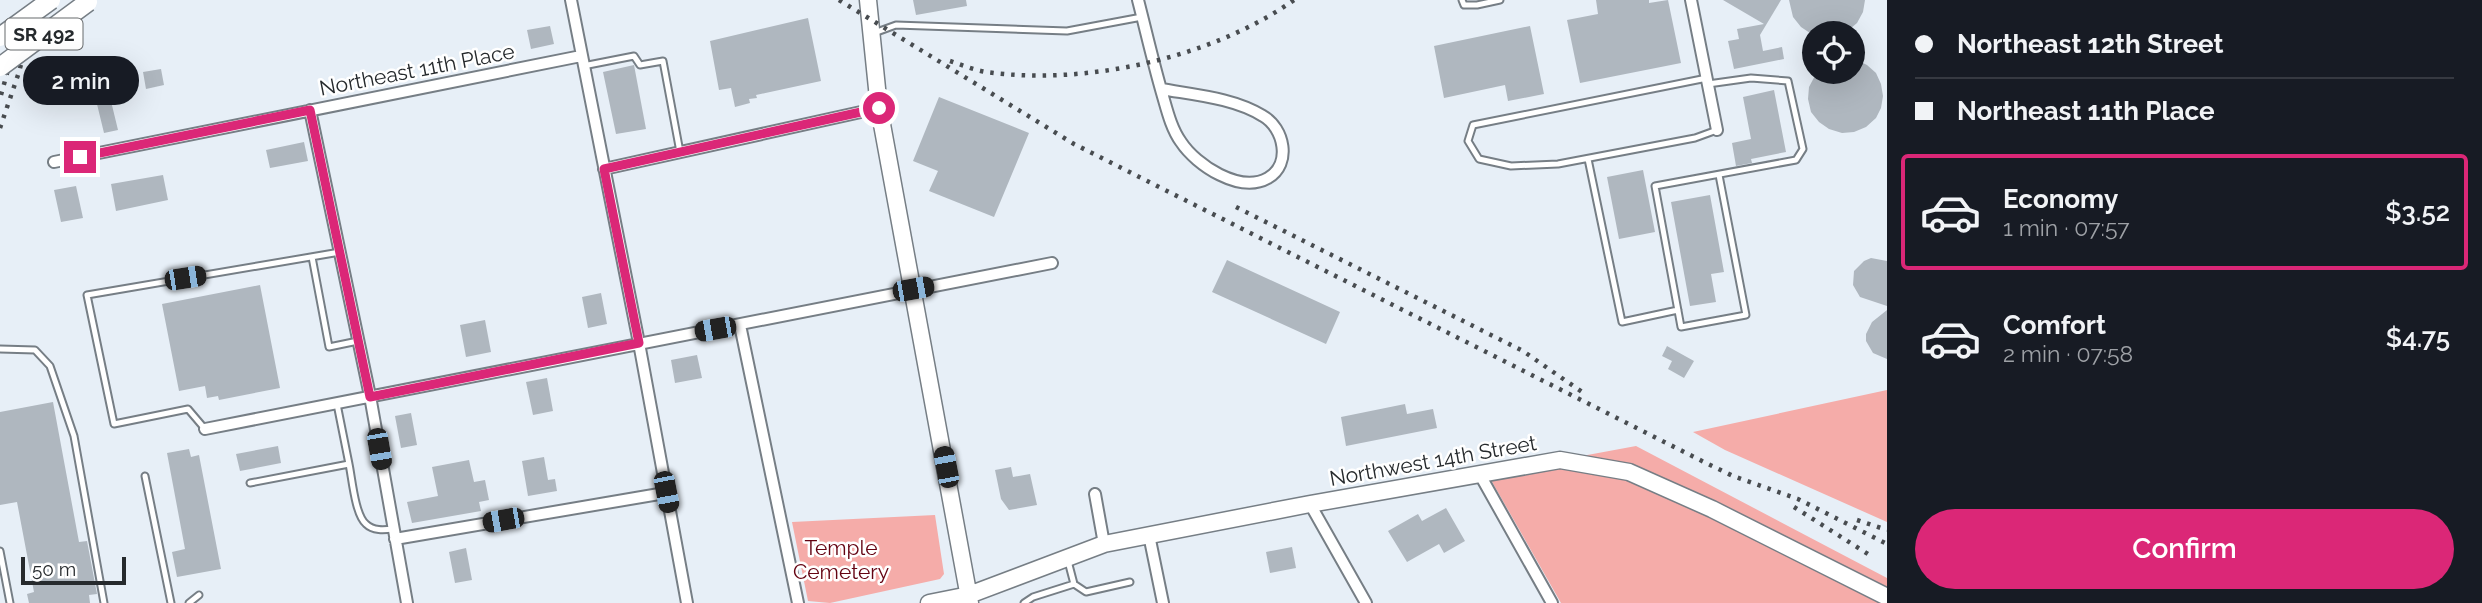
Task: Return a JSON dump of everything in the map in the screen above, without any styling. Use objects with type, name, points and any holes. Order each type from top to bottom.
[{"type":"main road","name":"SR 492","points":[[0,37],[51,0]]},
{"type":"main road","name":"SR 492","points":[[0,66],[88,2]]},
{"type":"street","points":[[571,0],[687,603]]},
{"type":"street","points":[[868,0],[879,108],[970,599]]},
{"type":"street","points":[[1138,0],[1161,89],[1172,128],[1179,140],[1201,163],[1232,179],[1248,182],[1264,180],[1277,168],[1282,155],[1282,140],[1276,127],[1265,117],[1247,108],[1219,100],[1161,89]]},
{"type":"street","points":[[1691,0],[1717,130]]},
{"type":"street","name":"Northeast 11th Place","points":[[54,162],[310,110],[582,61]]},
{"type":"street","points":[[604,169],[879,108]]},
{"type":"street","points":[[310,110],[370,397],[407,603]]},
{"type":"street","points":[[205,429],[1052,263]]},
{"type":"street","points":[[740,325],[798,603]]},
{"type":"street","name":"Northwest 14th Street","points":[[929,603],[970,599],[1104,544],[1560,460],[1629,471],[1712,509],[1887,597]]},
{"type":"street","points":[[1479,473],[1552,603]]},
{"type":"street","points":[[394,534],[666,492]]},
{"type":"street","points":[[1095,494],[1104,544]]},
{"type":"street","points":[[1310,504],[1366,603]]},
{"type":"street","points":[[1149,535],[1163,603]]},
{"type":"lane","points":[[1462,0],[1464,5],[1500,0]]},
{"type":"lane","points":[[871,34],[897,25],[1067,31],[1142,17]]},
{"type":"lane","points":[[582,61],[634,56],[640,65],[663,61],[680,152]]},
{"type":"lane","points":[[1717,130],[1695,138],[1558,164],[1511,166],[1479,159],[1468,141],[1473,125],[1707,81],[1751,78],[1788,81],[1803,149],[1797,160],[1655,186],[1681,327],[1746,315],[1719,176]]},
{"type":"lane","points":[[1588,159],[1622,322],[1678,310]]},
{"type":"lane","points":[[205,429],[188,409],[114,424],[87,295],[340,252]]},
{"type":"lane","points":[[312,257],[329,347],[358,341]]},
{"type":"lane","points":[[0,349],[35,350],[50,366],[74,436],[104,603]]},
{"type":"lane","points":[[337,403],[359,513],[366,524],[394,534]]},
{"type":"lane","points":[[250,483],[349,464]]},
{"type":"lane","points":[[145,476],[171,603]]},
{"type":"lane","points":[[0,551],[10,603]]},
{"type":"lane","points":[[1068,558],[1074,584],[1086,592],[1130,582]]},
{"type":"lane","points":[[1024,603],[1033,597],[1074,584]]},
{"type":"lane","points":[[189,603],[199,595]]},
{"type":"green space","points":[[1887,390],[1887,522],[1725,450],[1693,432]]},
{"type":"green space","points":[[1636,446],[1887,578],[1887,588],[1715,502],[1631,464],[1582,456]]},
{"type":"green space","points":[[1560,468],[1627,479],[1710,517],[1882,603],[1561,603],[1491,480]]},
{"type":"green space","name":"Temple Cemetery","points":[[935,515],[944,574],[940,579],[830,603],[808,601],[792,522]]},
{"type":"building","points":[[913,0],[966,0],[967,6],[916,15]]},
{"type":"building","points":[[1596,0],[1649,0],[1649,3],[1668,0],[1681,63],[1580,83],[1567,20],[1598,14]]},
{"type":"building","points":[[1723,0],[1781,0],[1760,35],[1763,51],[1782,47],[1784,59],[1734,69],[1728,41],[1739,39],[1737,29],[1764,24]]},
{"type":"building","points":[[1789,0],[1865,0],[1858,21],[1802,21],[1802,28],[1793,17]]},
{"type":"building","points":[[808,18],[821,81],[756,95],[757,98],[749,99],[750,103],[735,107],[731,88],[719,90],[710,41]]},
{"type":"building","points":[[550,26],[554,44],[531,49],[527,30]]},
{"type":"building","points":[[1530,26],[1544,94],[1508,101],[1505,85],[1444,98],[1434,46]]},
{"type":"building","points":[[1865,64],[1876,73],[1881,84],[1881,108],[1876,118],[1866,127],[1842,133],[1829,129],[1811,112],[1811,84],[1865,84]]},
{"type":"building","points":[[634,65],[646,129],[616,134],[603,72]]},
{"type":"building","points":[[161,69],[164,85],[146,89],[143,72]]},
{"type":"building","points":[[1774,90],[1786,152],[1751,159],[1752,163],[1736,166],[1732,143],[1751,139],[1743,97]]},
{"type":"building","points":[[110,97],[118,130],[104,133],[96,100]]},
{"type":"building","points":[[939,97],[1029,133],[994,217],[929,191],[938,171],[913,161]]},
{"type":"building","points":[[304,142],[308,161],[270,168],[266,150]]},
{"type":"building","points":[[1643,170],[1655,232],[1619,239],[1607,177]]},
{"type":"building","points":[[163,175],[168,200],[116,211],[111,184]]},
{"type":"building","points":[[76,186],[83,218],[61,222],[54,190]]},
{"type":"building","points":[[1710,195],[1724,272],[1711,274],[1716,302],[1690,306],[1671,202]]},
{"type":"building","points":[[1871,258],[1887,261],[1887,306],[1860,297],[1853,285],[1854,271]]},
{"type":"building","points":[[1227,260],[1340,312],[1326,344],[1212,292]]},
{"type":"building","points":[[260,285],[280,388],[219,400],[218,396],[207,398],[205,386],[179,391],[162,304]]},
{"type":"building","points":[[601,293],[607,324],[588,328],[582,297]]},
{"type":"building","points":[[1887,310],[1887,359],[1873,353],[1866,341],[1866,334],[1872,322]]},
{"type":"building","points":[[485,320],[491,352],[466,357],[460,325]]},
{"type":"building","points":[[1667,346],[1694,361],[1684,378],[1668,369],[1672,361],[1662,356]]},
{"type":"building","points":[[697,355],[702,378],[675,383],[671,360]]},
{"type":"building","points":[[547,378],[553,411],[533,415],[526,382]]},
{"type":"building","points":[[53,402],[79,542],[87,541],[97,594],[89,595],[90,603],[29,603],[27,594],[34,592],[17,502],[0,505],[0,412]]},
{"type":"building","points":[[1405,404],[1407,414],[1433,409],[1437,428],[1346,446],[1341,417]]},
{"type":"building","points":[[411,413],[417,445],[401,448],[395,416]]},
{"type":"building","points":[[278,446],[281,463],[240,471],[236,454]]},
{"type":"building","points":[[189,449],[191,457],[199,455],[221,569],[177,577],[172,552],[185,549],[167,453]]},
{"type":"building","points":[[544,457],[548,480],[555,479],[557,491],[528,496],[522,461]]},
{"type":"building","points":[[469,460],[474,482],[485,480],[489,500],[479,502],[481,511],[412,523],[407,502],[438,496],[432,467]]},
{"type":"building","points":[[1011,467],[1013,477],[1030,474],[1037,505],[1009,510],[1001,499],[995,470]]},
{"type":"building","points":[[1446,508],[1465,541],[1444,553],[1439,544],[1407,562],[1388,531],[1418,514],[1422,521]]},
{"type":"building","points":[[1292,547],[1296,568],[1270,573],[1266,552]]},
{"type":"building","points":[[466,548],[472,580],[455,583],[449,552]]},
{"type":"railway","points":[[0,128],[19,72],[38,0]]},
{"type":"railway","points":[[839,0],[1074,144],[1706,463],[1733,476],[1798,499],[1887,544]]},
{"type":"railway","points":[[950,61],[986,72],[1024,75],[1105,71],[1187,52],[1225,38],[1294,0]]},
{"type":"railway","points":[[1,95],[18,34]]},
{"type":"railway","points":[[1236,207],[1523,351],[1582,392]]},
{"type":"railway","points":[[1794,507],[1871,556]]},
{"type":"railway","points":[[1857,520],[1887,530]]},
{"type":"route","points":[[80,157],[310,110],[370,397],[639,343],[604,169],[879,108]]}]
